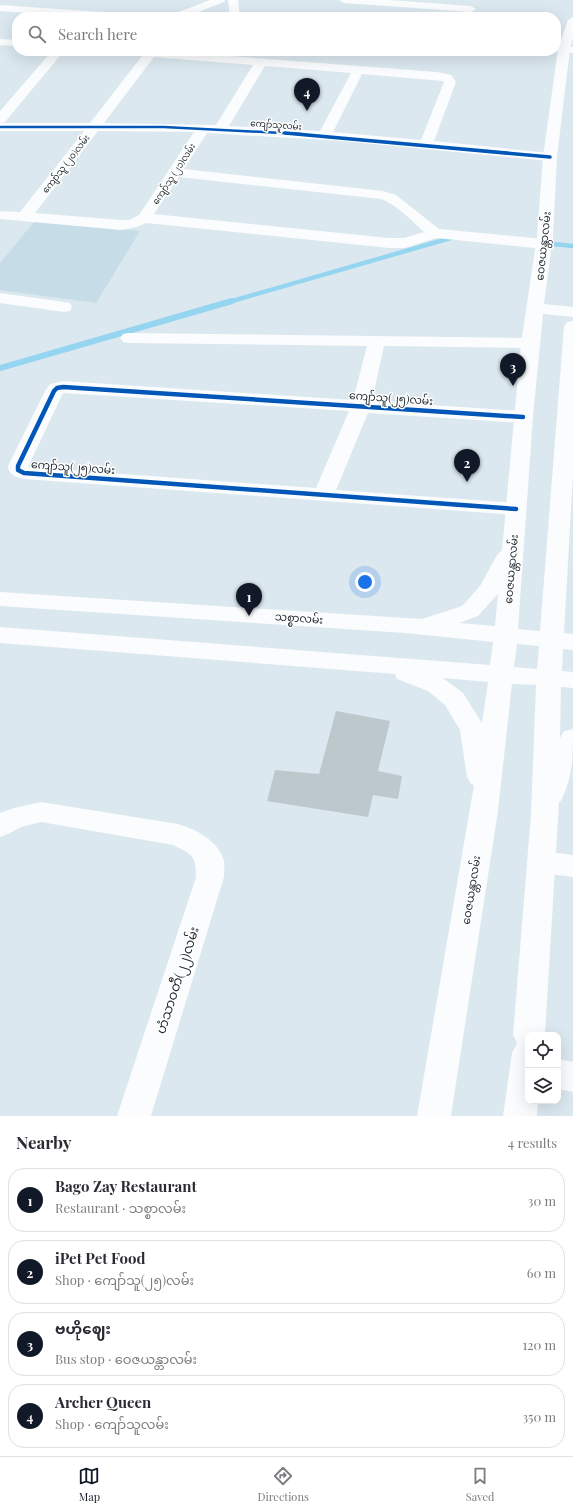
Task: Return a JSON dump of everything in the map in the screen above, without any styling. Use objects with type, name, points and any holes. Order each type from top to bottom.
[{"type":"street","points":[[188,12],[220,0]]},
{"type":"street","points":[[233,0],[234,12]]},
{"type":"street","points":[[344,0],[472,9]]},
{"type":"street","points":[[0,8],[59,12]]},
{"type":"street","name":"ဝေဇယန္တာလမ်း","points":[[434,1116],[484,811],[506,634],[523,417],[530,343],[544,244],[550,156],[564,49],[573,20]]},
{"type":"street","points":[[0,42],[12,43]]},
{"type":"street","points":[[0,119],[54,56]]},
{"type":"street","name":"ကျော်သူ (၂၀)လမ်း","points":[[24,217],[149,56]]},
{"type":"street","points":[[225,56],[261,62],[447,78],[450,82],[426,145]]},
{"type":"street","points":[[220,130],[261,62]]},
{"type":"street","points":[[324,137],[358,70]]},
{"type":"street","name":"ကျော်သူလမ်း","points":[[0,127],[203,129],[324,137],[550,156]]},
{"type":"street","name":"ကျော်သူ (၂၁)လမ်း","points":[[144,218],[203,129]]},
{"type":"street","points":[[175,172],[383,195],[391,198],[409,211],[435,233]]},
{"type":"street","points":[[0,215],[121,225],[132,224],[144,218],[389,243],[405,243],[435,233],[544,244]]},
{"type":"street","points":[[0,298],[64,307]]},
{"type":"street","points":[[535,308],[573,312]]},
{"type":"street","points":[[529,1032],[545,814],[548,677],[562,641],[558,551],[559,515],[573,326]]},
{"type":"street","points":[[129,338],[530,343]]},
{"type":"street","points":[[361,406],[377,341]]},
{"type":"street","name":"ကျော်သူ(၂၅)လမ်း","points":[[516,509],[24,473],[18,470],[18,466],[54,391],[57,388],[63,387],[523,417]]},
{"type":"street","name":"ကျော်သူ(၂၅)လမ်း","points":[[324,494],[361,406]]},
{"type":"street","points":[[405,625],[432,624],[470,611],[489,590],[513,546]]},
{"type":"street","points":[[558,551],[565,584],[573,595]]},
{"type":"street","name":"သစ္စာလမ်း","points":[[0,599],[405,625],[506,634],[562,641]]},
{"type":"street","points":[[0,635],[268,657],[500,673],[573,680]]},
{"type":"street","points":[[386,665],[437,685],[454,699],[474,729],[484,811]]},
{"type":"street","points":[[545,814],[567,750],[573,738]]},
{"type":"street","name":"ဟံသာဝတီ(၂၂)လမ်း","points":[[0,826],[14,818],[41,812],[178,835],[200,846],[210,861],[210,877],[134,1116]]},
{"type":"street","points":[[542,862],[573,866]]},
{"type":"street","points":[[520,1116],[527,1068]]},
{"type":"street","points":[[561,1075],[573,1077]]},
{"type":"shaded area","points":[[34,222],[140,231],[96,303],[0,290],[0,263]]},
{"type":"building","points":[[336,711],[390,721],[378,771],[402,776],[398,799],[373,795],[368,817],[267,801],[275,770],[319,774]]},
{"type":"waterway","points":[[229,302],[454,237]]},
{"type":"waterway","points":[[543,243],[573,246]]},
{"type":"waterway","points":[[0,368],[232,301]]},
{"type":"cycle path","points":[[0,127],[164,127],[260,131],[550,157]]},
{"type":"cycle path","points":[[516,509],[24,473],[18,470],[18,466],[54,391],[57,388],[63,387],[523,417]]},
{"type":"place","name":"Archer Queen","points":[[307,111]]},
{"type":"place","name":"ဗဟိုဈေး","points":[[513,386]]},
{"type":"place","name":"iPet Pet Food","points":[[467,482]]},
{"type":"place","name":"Bago Zay Restaurant","points":[[249,616]]}]
